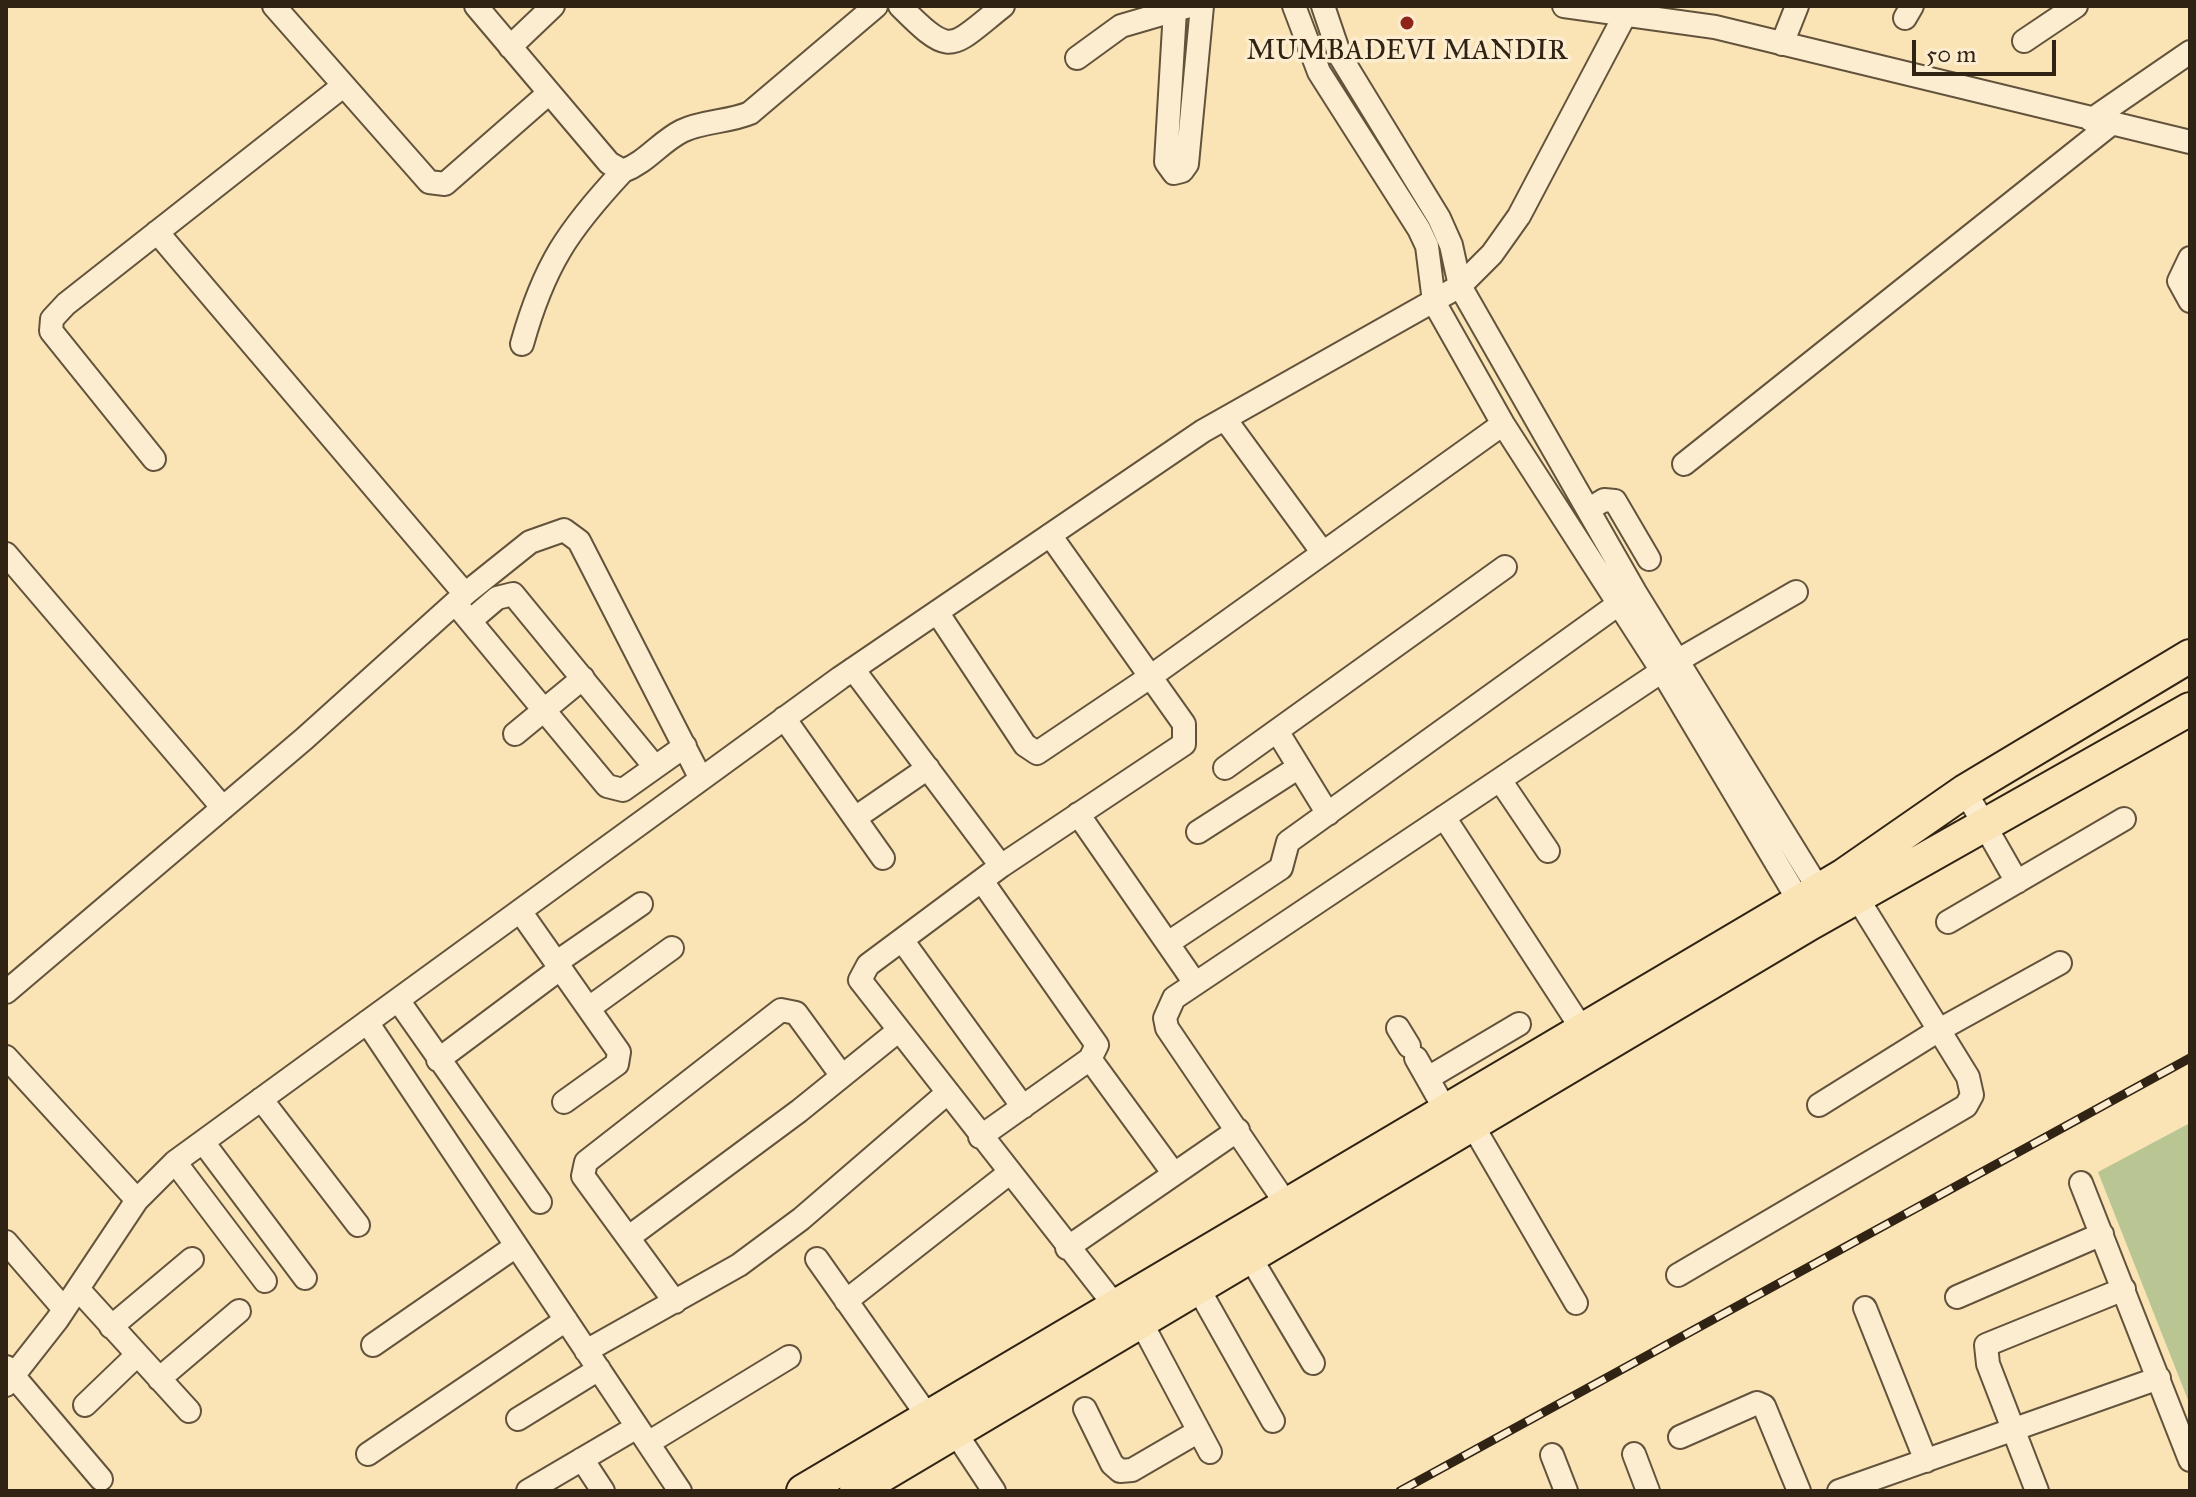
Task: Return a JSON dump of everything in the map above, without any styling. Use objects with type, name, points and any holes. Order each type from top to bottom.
[{"type":"highway","points":[[1130,1319],[1287,1205],[1459,1113],[1827,899],[1965,791],[2190,656]]},
{"type":"highway","points":[[1984,824],[2000,792],[2066,750],[2190,681]]},
{"type":"highway","points":[[803,1491],[942,1425],[1130,1319],[1198,1288],[1250,1257],[1582,1029],[1827,899],[1984,824],[2190,709]]},
{"type":"highway","points":[[856,1491],[942,1425]]},
{"type":"street","points":[[274,6],[429,182],[445,184],[549,93]]},
{"type":"street","points":[[476,6],[609,163],[623,171]]},
{"type":"street","points":[[510,47],[553,6]]},
{"type":"street","points":[[522,344],[552,259],[588,209],[623,171],[638,166],[684,130],[730,121],[750,113],[876,6]]},
{"type":"street","points":[[900,6],[931,37],[945,44],[956,43],[1003,6]]},
{"type":"street","points":[[1077,58],[1121,26],[1183,8],[1166,162],[1174,173],[1182,171],[1187,164],[1202,6]]},
{"type":"street","points":[[1294,6],[1319,72],[1419,229],[1427,246],[1434,302],[1503,424],[1627,598],[1669,666],[1827,899],[1939,1030],[1968,1077],[1972,1095],[1966,1106],[1678,1275]]},
{"type":"street","points":[[1323,6],[1340,56],[1439,218],[1451,245],[1460,286],[1588,510],[1627,598]]},
{"type":"street","points":[[1564,6],[1715,27],[2190,142]]},
{"type":"street","points":[[1782,44],[1797,6]]},
{"type":"street","points":[[2024,41],[2076,6]]},
{"type":"street","points":[[101,1479],[9,1375],[64,1309],[137,1200],[175,1162],[853,669],[1225,419],[1460,286],[1507,236],[1625,15]]},
{"type":"street","points":[[1684,464],[2190,52]]},
{"type":"street","points":[[154,459],[51,331],[52,319],[66,304],[343,86]]},
{"type":"street","points":[[157,232],[460,599],[470,621],[607,786],[623,790],[685,746]]},
{"type":"street","points":[[2190,258],[2179,281],[2190,301]]},
{"type":"street","points":[[1225,419],[1323,553]]},
{"type":"street","points":[[937,612],[1032,752],[1041,750],[1150,677],[1503,424]]},
{"type":"street","points":[[1588,510],[1604,500],[1615,501],[1649,559]]},
{"type":"street","points":[[6,992],[223,808],[460,599],[530,542],[564,530],[579,541],[701,779]]},
{"type":"street","points":[[1050,535],[1184,724],[1184,744],[1001,866],[868,965],[860,980],[1008,1174],[1067,1248],[1130,1319],[1210,1452]]},
{"type":"street","points":[[6,554],[223,808]]},
{"type":"street","points":[[1225,768],[1505,567]]},
{"type":"street","points":[[1287,1205],[1167,1028],[1168,1007],[1195,983],[1669,666],[1796,592]]},
{"type":"street","points":[[470,621],[497,598],[513,594],[655,767]]},
{"type":"street","points":[[1168,943],[1281,868],[1288,842],[1627,598]]},
{"type":"street","points":[[853,669],[1001,866]]},
{"type":"street","points":[[515,734],[583,678]]},
{"type":"street","points":[[784,718],[883,858]]},
{"type":"street","points":[[1277,731],[1328,814]]},
{"type":"street","points":[[1198,832],[1299,767]]},
{"type":"street","points":[[855,818],[928,768]]},
{"type":"street","points":[[1500,780],[1548,851]]},
{"type":"street","points":[[1965,791],[2017,882]]},
{"type":"street","points":[[1078,814],[1195,983]]},
{"type":"street","points":[[1444,817],[1582,1029]]},
{"type":"street","points":[[1948,922],[2124,819]]},
{"type":"street","points":[[980,1137],[1090,1059],[1097,1045],[1092,1033],[982,881]]},
{"type":"street","points":[[438,1060],[641,904]]},
{"type":"street","points":[[520,911],[615,1044],[617,1064],[564,1102]]},
{"type":"street","points":[[902,940],[1023,1107]]},
{"type":"street","points":[[589,1008],[672,948]]},
{"type":"street","points":[[1819,1105],[1939,1030],[2060,963]]},
{"type":"street","points":[[398,1000],[540,1202]]},
{"type":"street","points":[[675,1302],[583,1176],[586,1162],[781,1010],[796,1013],[842,1076]]},
{"type":"street","points":[[367,1022],[680,1491]]},
{"type":"street","points":[[1428,1078],[1519,1024]]},
{"type":"street","points":[[629,1237],[898,1031]]},
{"type":"street","points":[[1408,1044],[1428,1078],[1459,1113],[1576,1303]]},
{"type":"street","points":[[6,1057],[137,1200]]},
{"type":"street","points":[[1090,1059],[1174,1174]]},
{"type":"street","points":[[518,1419],[592,1360],[675,1302],[739,1265],[801,1219],[946,1094]]},
{"type":"street","points":[[261,1099],[358,1225]]},
{"type":"street","points":[[1067,1248],[1238,1130]]},
{"type":"street","points":[[203,1142],[305,1278]]},
{"type":"street","points":[[175,1162],[265,1281]]},
{"type":"street","points":[[846,1301],[1008,1174]]},
{"type":"street","points":[[2081,1183],[2190,1460]]},
{"type":"street","points":[[1957,1297],[2102,1234]]},
{"type":"street","points":[[6,1242],[64,1309]]},
{"type":"street","points":[[373,1345],[516,1246]]},
{"type":"street","points":[[1250,1257],[1313,1363]]},
{"type":"street","points":[[111,1327],[192,1259]]},
{"type":"street","points":[[817,1259],[846,1301],[994,1491]]},
{"type":"street","points":[[1198,1288],[1273,1421]]},
{"type":"street","points":[[78,1289],[189,1411]]},
{"type":"street","points":[[2037,1491],[1988,1364],[1986,1345],[2124,1289]]},
{"type":"street","points":[[1865,1308],[1926,1461]]},
{"type":"street","points":[[159,1379],[239,1311]]},
{"type":"street","points":[[368,1454],[566,1320]]},
{"type":"street","points":[[85,1405],[137,1355]]},
{"type":"street","points":[[528,1491],[582,1459],[642,1435],[789,1357]]},
{"type":"street","points":[[1839,1491],[1870,1486],[1926,1461],[2159,1378]]},
{"type":"street","points":[[1680,1437],[1757,1403],[1764,1406],[1799,1491]]},
{"type":"street","points":[[1085,1409],[1112,1464],[1120,1471],[1132,1470],[1199,1431]]},
{"type":"street","points":[[1634,1454],[1648,1491]]},
{"type":"street","points":[[1552,1455],[1566,1491]]},
{"type":"street","points":[[582,1459],[603,1491]]},
{"type":"green space","points":[[2190,1123],[2190,1405],[2098,1172]]},
{"type":"railway","points":[[1400,1491],[2190,1058]]},
{"type":"place","name":"MUMBADEVI MANDIR","points":[[1407,23]]}]
